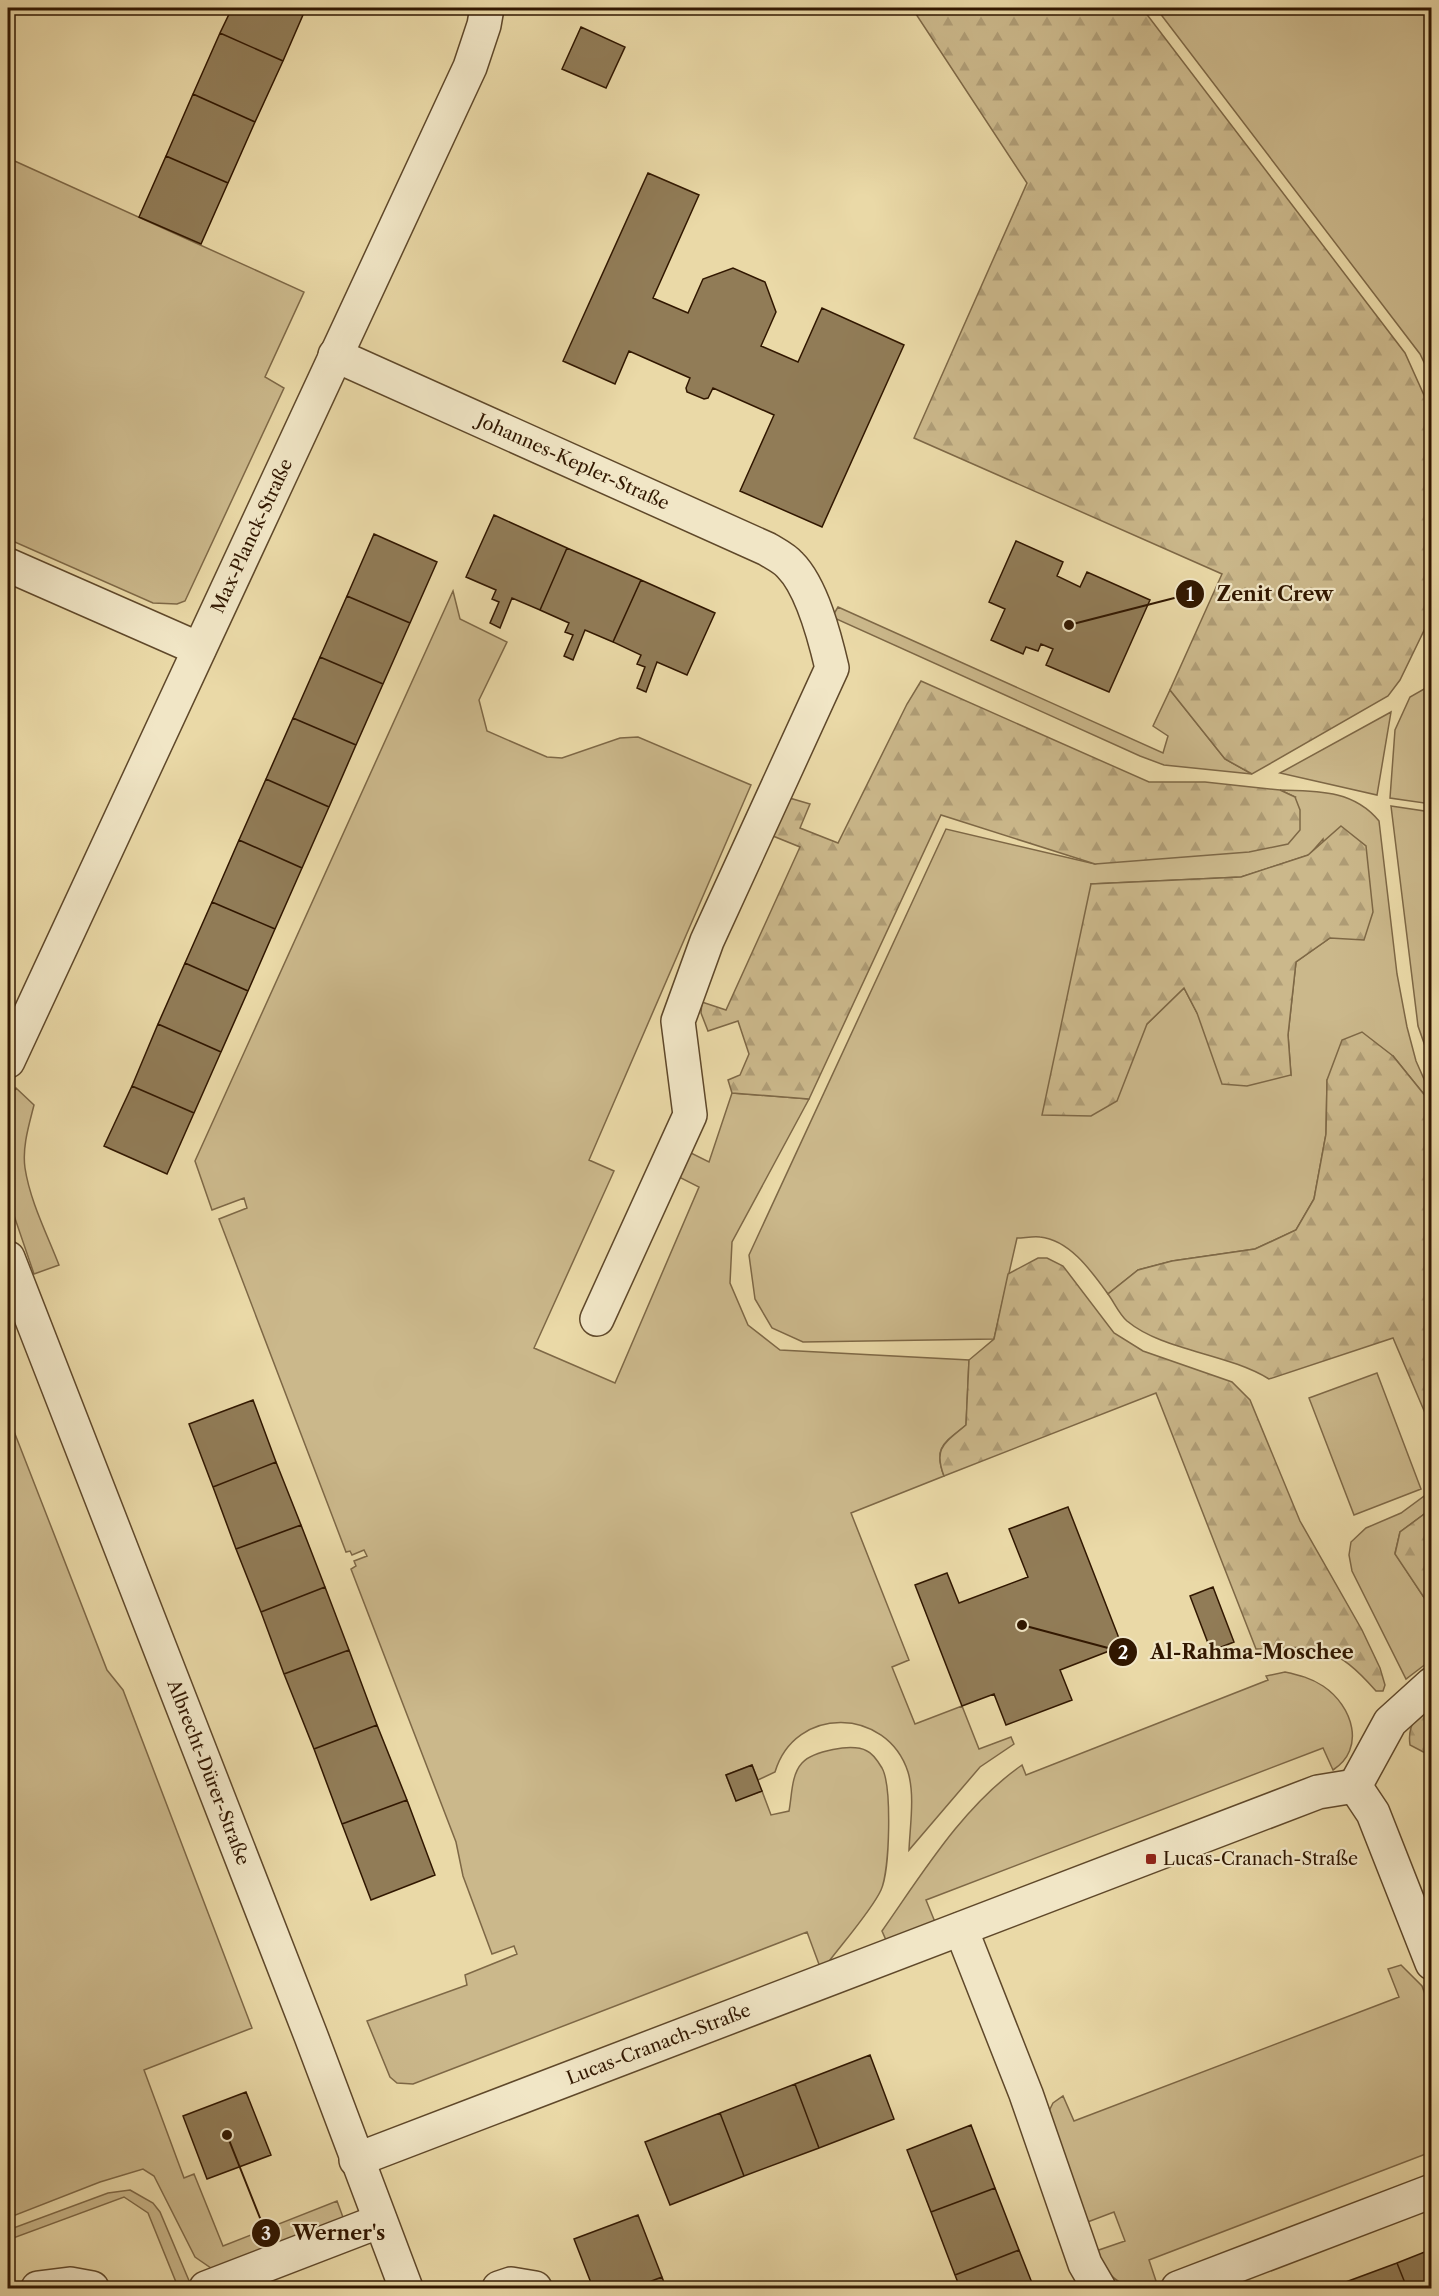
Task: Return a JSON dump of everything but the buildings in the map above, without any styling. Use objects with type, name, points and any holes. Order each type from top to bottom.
[{"type":"street","name":"Max-Planck-Straße","points":[[8,1061],[470,67],[484,25],[487,8]]},
{"type":"street","name":"Johannes-Kepler-Straße","points":[[335,355],[767,549],[790,564],[804,581],[832,668],[707,941],[681,1011],[678,1021],[690,1115],[597,1319]]},
{"type":"street","points":[[8,565],[199,649]]},
{"type":"street","name":"Albrecht-Dürer-Straße","points":[[8,1258],[307,2025],[406,2289]]},
{"type":"street","points":[[1431,1684],[1390,1722],[1355,1786],[1373,1813],[1431,1963]]},
{"type":"street","name":"Lucas-Cranach-Straße","points":[[356,2160],[1318,1792],[1355,1786]]},
{"type":"street","points":[[961,1929],[1026,2094],[1085,2264],[1099,2289]]},
{"type":"street","points":[[1178,2289],[1431,2191]]},
{"type":"street","points":[[206,2289],[380,2221]]},
{"type":"street","points":[[38,2289],[70,2284],[92,2289]]},
{"type":"street","points":[[499,2289],[511,2284],[535,2289]]},
{"type":"green space","points":[[912,8],[1142,8],[1405,353],[1432,413],[1431,616],[1400,680],[1388,696],[1252,774],[1225,759],[1170,690],[1222,574],[914,438],[1027,183]]},
{"type":"green space","points":[[1156,8],[1431,8],[1431,377],[1420,354]]},
{"type":"green space","points":[[8,158],[304,292],[265,377],[284,388],[185,601],[177,604],[153,603],[8,539]]},
{"type":"green space","points":[[453,591],[460,619],[507,642],[479,700],[487,731],[547,757],[562,758],[620,738],[638,737],[751,785],[589,1160],[614,1171],[534,1348],[615,1383],[699,1187],[673,1174],[685,1150],[709,1162],[732,1093],[809,1099],[732,1242],[730,1283],[748,1325],[780,1350],[969,1360],[966,1425],[946,1441],[940,1452],[944,1476],[851,1513],[909,1660],[892,1667],[915,1724],[962,1706],[979,1749],[1011,1737],[1014,1744],[980,1767],[909,1850],[912,1800],[908,1772],[897,1751],[881,1735],[862,1726],[841,1722],[820,1725],[801,1735],[786,1750],[775,1772],[758,1780],[752,1765],[726,1775],[736,1800],[762,1791],[771,1815],[789,1811],[792,1786],[798,1768],[815,1755],[843,1748],[860,1749],[871,1754],[882,1768],[888,1809],[888,1847],[884,1880],[871,1907],[827,1964],[820,1967],[807,1932],[413,2084],[397,2083],[390,2077],[367,2021],[467,1985],[465,1975],[517,1954],[514,1946],[492,1954],[463,1876],[456,1842],[351,1569],[356,1566],[354,1561],[367,1556],[364,1550],[352,1555],[350,1551],[346,1552],[219,1219],[247,1208],[244,1198],[212,1210],[195,1161]]},
{"type":"green space","points":[[838,607],[1163,753],[1168,736],[1153,726],[1170,690],[1225,759],[1252,774],[1164,765],[1140,756],[832,617]]},
{"type":"green space","points":[[921,681],[1149,782],[1205,782],[1280,790],[1295,797],[1300,810],[1300,830],[1288,844],[1249,852],[1095,864],[941,815],[809,1099],[732,1093],[728,1080],[740,1075],[749,1054],[738,1021],[708,1031],[701,1013],[702,1002],[726,1010],[800,847],[768,834],[786,797],[810,804],[800,828],[838,843],[907,704]]},
{"type":"green space","points":[[1431,685],[1431,804],[1390,798],[1395,730],[1410,697]]},
{"type":"green space","points":[[1391,712],[1377,795],[1280,773]]},
{"type":"green space","points":[[1280,790],[1321,792],[1347,798],[1358,803],[1379,821],[1397,974],[1407,1027],[1416,1061],[1431,1095],[1431,1103],[1393,1056],[1327,1080],[1326,1134],[1314,1199],[1296,1230],[1255,1249],[1172,1261],[1138,1270],[1108,1294],[1079,1258],[1061,1244],[1040,1237],[1017,1238],[994,1339],[803,1342],[772,1328],[755,1299],[749,1255],[946,829],[1095,864],[1295,797]],"holes":[[[1323,839],[1330,938],[1296,962],[1288,1035],[1291,1075],[1197,1013],[1184,988],[1147,1024],[1091,884],[1241,877],[1309,855]]]},
{"type":"green space","points":[[1391,806],[1431,812],[1431,1063],[1418,1026]]},
{"type":"green space","points":[[1341,826],[1366,846],[1373,912],[1364,940],[1330,938],[1296,962],[1288,1035],[1291,1075],[1247,1086],[1222,1084],[1197,1013],[1184,988],[1147,1024],[1117,1101],[1091,1116],[1042,1115],[1091,884],[1241,877],[1308,855]]},
{"type":"green space","points":[[1362,1032],[1393,1056],[1431,1103],[1431,1427],[1393,1338],[1269,1379],[1234,1363],[1177,1346],[1142,1331],[1124,1318],[1108,1294],[1138,1270],[1172,1261],[1255,1249],[1296,1230],[1314,1199],[1326,1134],[1327,1080],[1342,1040]]},
{"type":"green space","points":[[16,1088],[34,1105],[25,1144],[25,1168],[35,1205],[59,1265],[34,1274],[8,1198],[8,1102]]},
{"type":"green space","points":[[1038,1258],[1047,1258],[1063,1266],[1114,1333],[1143,1351],[1232,1382],[1250,1400],[1300,1521],[1362,1630],[1380,1668],[1385,1685],[1383,1691],[1376,1691],[1348,1664],[1324,1651],[1310,1648],[1256,1649],[1156,1393],[944,1476],[940,1458],[943,1446],[966,1425],[969,1360],[994,1339],[1008,1274]]},
{"type":"green space","points":[[1377,1373],[1421,1489],[1354,1515],[1309,1398]]},
{"type":"green space","points":[[8,1416],[107,1670],[123,1690],[252,2028],[144,2070],[184,2178],[194,2174],[223,2246],[337,2201],[344,2220],[225,2269],[211,2268],[195,2257],[154,2176],[143,2169],[100,2182],[8,2218]]},
{"type":"green space","points":[[1431,1491],[1431,1509],[1400,1532],[1395,1553],[1431,1608],[1431,1660],[1406,1679],[1352,1571],[1349,1555],[1351,1542],[1366,1528],[1401,1513]]},
{"type":"green space","points":[[1431,1509],[1431,1608],[1395,1554],[1400,1532]]},
{"type":"green space","points":[[1285,1672],[1305,1677],[1323,1686],[1333,1694],[1348,1716],[1352,1728],[1350,1751],[1333,1770],[1323,1748],[926,1900],[935,1922],[886,1940],[882,1931],[945,1842],[981,1800],[1022,1765],[1026,1775],[1268,1680],[1266,1676]]},
{"type":"green space","points":[[1431,1701],[1431,1756],[1410,1745],[1409,1738],[1414,1720]]},
{"type":"green space","points":[[1401,1965],[1422,1986],[1431,2011],[1431,2152],[1149,2260],[1157,2284],[1136,2287],[1119,2282],[1112,2277],[1093,2252],[1125,2241],[1114,2212],[1085,2223],[1048,2113],[1053,2103],[1063,2096],[1074,2121],[1399,1997],[1388,1969]]},
{"type":"green space","points":[[130,2190],[153,2203],[160,2212],[190,2283],[178,2287],[148,2213],[124,2197],[8,2240],[8,2230],[108,2193]]},
{"type":"place","name":"Zenit Crew","points":[[1069,625]]},
{"type":"place","name":"Al-Rahma-Moschee","points":[[1022,1625]]},
{"type":"place","name":"Lucas-Cranach-Straße","points":[[1151,1859]]},
{"type":"place","name":"Werner's","points":[[227,2135]]}]
